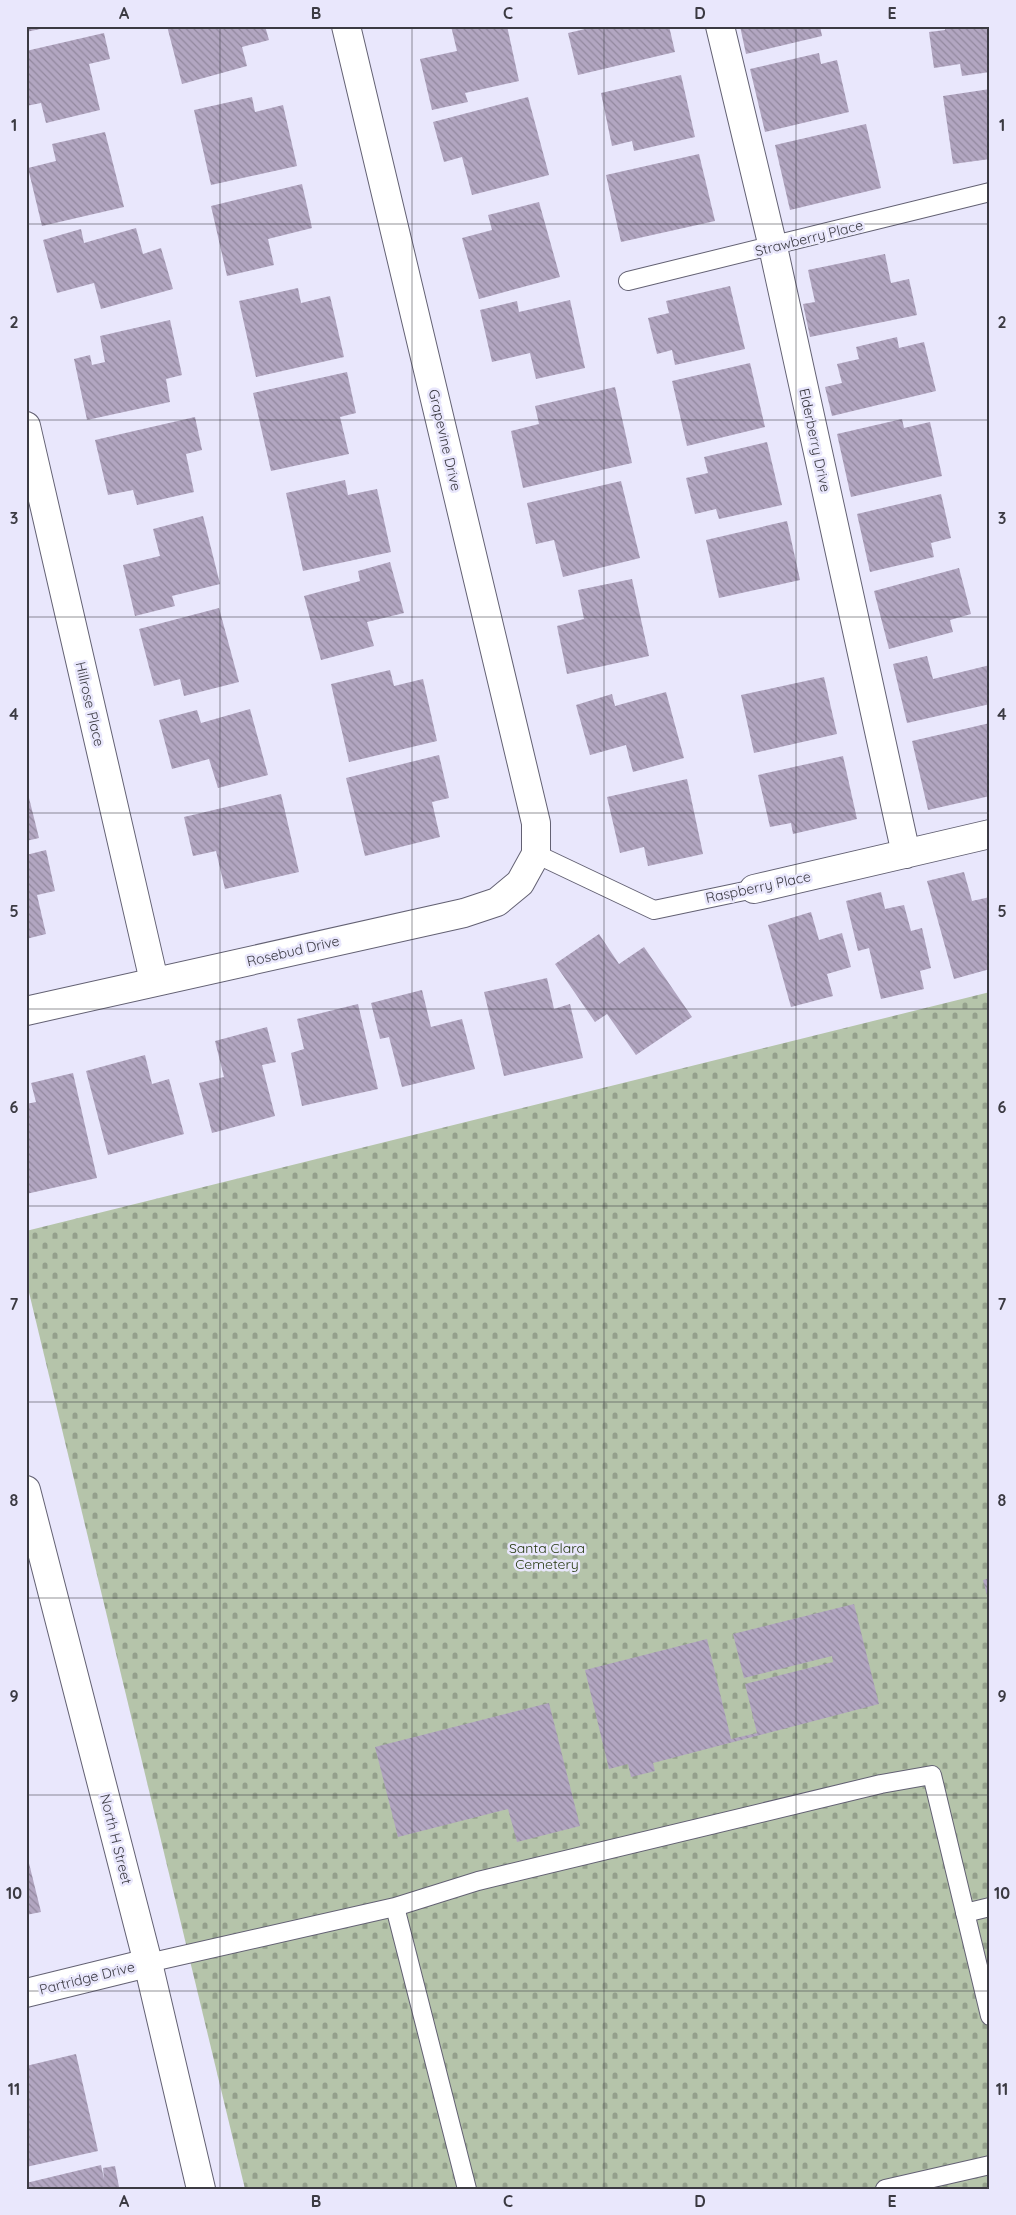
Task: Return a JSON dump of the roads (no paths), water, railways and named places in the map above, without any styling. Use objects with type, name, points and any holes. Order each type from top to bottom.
[{"type":"street","name":"Grapevine Drive","points":[[346,26],[536,823],[536,854]]},
{"type":"street","name":"Elderberry Drive","points":[[720,26],[773,247],[906,854]]},
{"type":"street","name":"Hillrose Place","points":[[26,426],[154,981]]},
{"type":"street","name":"Raspberry Place","points":[[754,889],[990,834]]},
{"type":"street","name":"Rosebud Drive","points":[[26,1011],[464,913],[497,902],[520,883],[536,854]]},
{"type":"street","name":"North H Street","points":[[26,1490],[148,1963],[201,2189]]},
{"type":"street","name":"Partridge Drive","points":[[26,1993],[148,1963]]},
{"type":"lane","name":"Strawberry Place","points":[[628,281],[773,247],[990,192]]},
{"type":"lane","name":"Raspberry Place","points":[[536,854],[654,910],[754,889]]},
{"type":"lane","points":[[148,1963],[395,1907],[488,1879],[881,1784],[932,1774],[990,2016]]},
{"type":"lane","points":[[965,1913],[990,1906]]},
{"type":"lane","points":[[395,1907],[467,2189]]},
{"type":"lane","points":[[885,2189],[990,2165]]},
{"type":"park label","name":"Santa Clara Cemetery","points":[[547,1556]]}]
